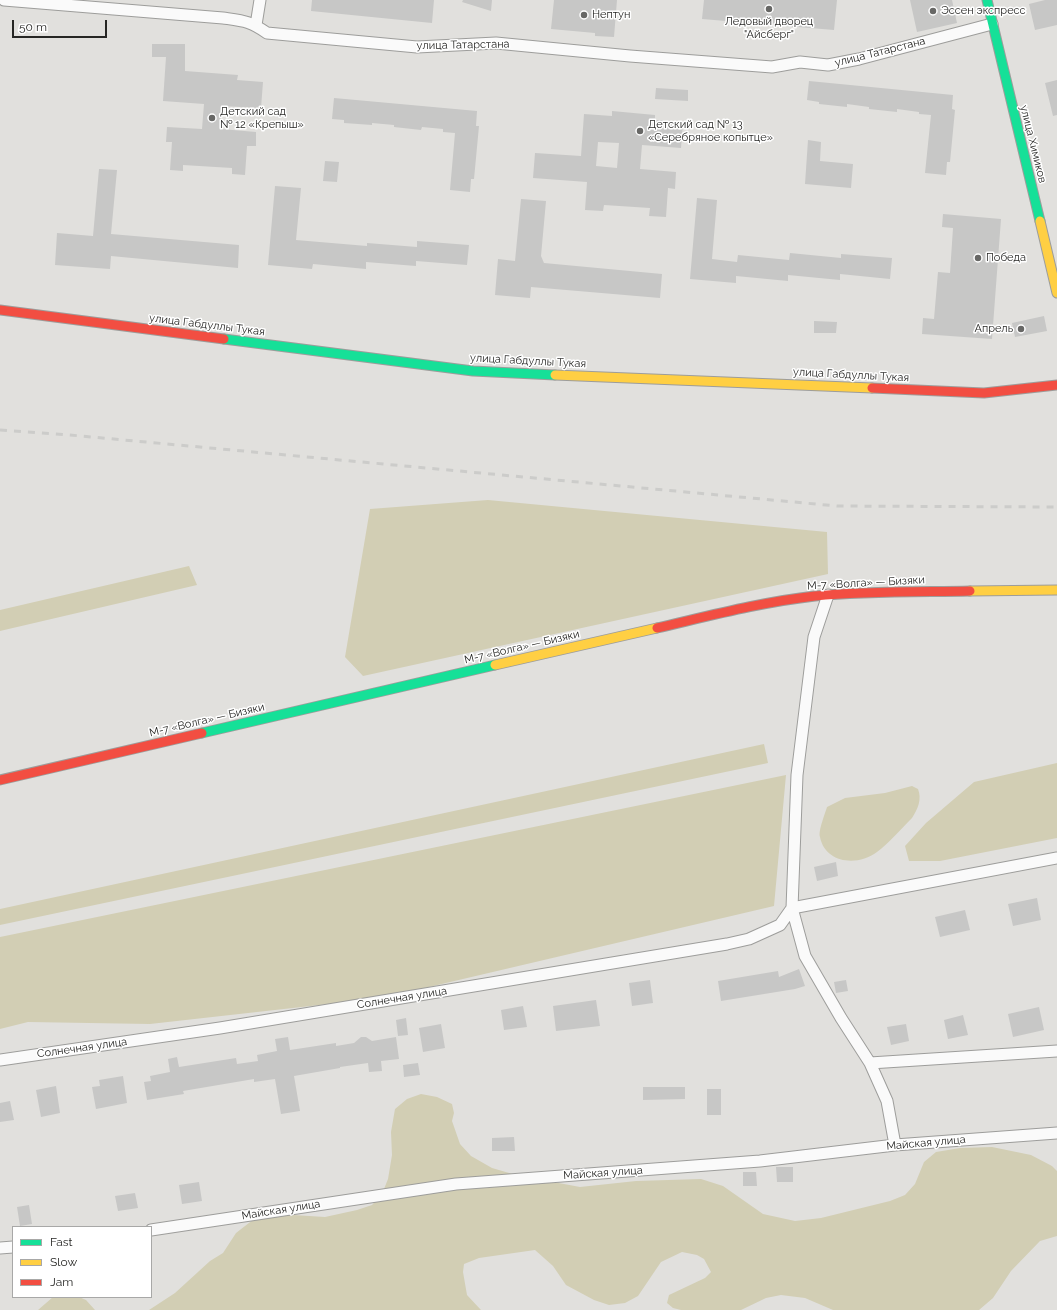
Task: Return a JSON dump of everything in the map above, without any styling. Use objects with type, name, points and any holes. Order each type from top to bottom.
[{"type":"street","name":"улица Татарстана","points":[[4,0],[223,18],[246,21],[256,25],[267,33],[409,46],[496,43],[630,56],[772,67],[800,62],[828,65],[859,59],[992,24]]},
{"type":"street","points":[[256,25],[260,0]]},
{"type":"street","name":"улица Химиков","points":[[987,0],[1057,293]]},
{"type":"street","name":"улица Габдуллы Тукая","points":[[0,310],[473,371],[984,394],[1057,386]]},
{"type":"street","name":"М-7 «Волга» — Бизяки","points":[[0,780],[752,606],[828,595],[865,593],[1057,590]]},
{"type":"street","points":[[828,595],[814,637],[797,775],[792,908],[805,956],[841,1018],[870,1063],[887,1101],[895,1145]]},
{"type":"street","points":[[792,908],[1057,858]]},
{"type":"street","name":"Солнечная улица","points":[[0,1060],[243,1024],[727,944],[749,939],[780,924],[792,908]]},
{"type":"street","points":[[870,1063],[1057,1051]]},
{"type":"street","name":"Майская улица","points":[[152,1230],[456,1184],[760,1161],[895,1145],[1057,1133]]},
{"type":"street","points":[[0,1248],[12,1247]]},
{"type":"shaded area","points":[[488,500],[827,532],[828,574],[363,676],[345,657],[370,509]]},
{"type":"shaded area","points":[[189,566],[197,585],[0,631],[0,610]]},
{"type":"shaded area","points":[[764,744],[768,763],[0,925],[0,909]]},
{"type":"shaded area","points":[[1057,763],[1057,838],[940,861],[909,861],[905,846],[926,823],[974,782]]},
{"type":"shaded area","points":[[786,775],[774,906],[382,998],[150,1024],[28,1022],[0,1029],[0,937]]},
{"type":"shaded area","points":[[912,786],[918,789],[920,796],[916,811],[912,818],[877,852],[869,857],[851,861],[835,857],[823,846],[820,831],[827,807],[845,798],[885,793]]},
{"type":"shaded area","points":[[421,1094],[437,1097],[452,1104],[454,1113],[452,1121],[460,1144],[471,1156],[492,1168],[516,1175],[580,1187],[636,1181],[701,1179],[723,1186],[763,1214],[795,1221],[821,1218],[890,1201],[905,1195],[915,1184],[924,1162],[936,1152],[960,1148],[992,1147],[1031,1155],[1052,1166],[1057,1171],[1057,1236],[1040,1241],[1011,1271],[993,1298],[979,1310],[833,1310],[805,1298],[781,1295],[766,1298],[741,1310],[681,1310],[673,1308],[667,1303],[669,1295],[705,1278],[711,1272],[704,1259],[697,1255],[682,1252],[661,1262],[638,1296],[625,1303],[609,1305],[594,1300],[566,1285],[553,1266],[535,1250],[479,1258],[464,1264],[463,1272],[467,1295],[481,1310],[149,1310],[175,1293],[210,1261],[223,1253],[236,1233],[254,1219],[277,1214],[325,1217],[372,1205],[382,1194],[388,1179],[392,1155],[391,1132],[395,1109],[407,1099]]},
{"type":"shaded area","points":[[52,1298],[81,1298],[86,1300],[95,1310],[38,1310]]},
{"type":"building","points":[[312,0],[434,0],[432,23],[311,11]]},
{"type":"building","points":[[463,0],[492,0],[491,11],[462,2]]},
{"type":"building","name":"Нептун","points":[[554,0],[617,0],[614,37],[595,36],[595,33],[551,29]]},
{"type":"building","name":"Ледовый дворец \"Айсберг\"","points":[[704,0],[837,0],[834,30],[702,19]]},
{"type":"building","name":"Эссен экспресс","points":[[910,0],[952,0],[957,23],[917,32]]},
{"type":"building","points":[[1045,0],[1057,0],[1057,25],[1035,30],[1029,4]]},
{"type":"building","name":"Детский сад № 12 «Крепыш»","points":[[152,44],[185,44],[185,71],[238,75],[237,80],[263,82],[261,108],[222,106],[221,129],[256,132],[256,146],[247,146],[245,175],[232,174],[232,168],[183,165],[183,171],[170,170],[172,142],[166,142],[167,127],[202,129],[204,104],[163,101],[166,57],[152,57]]},
{"type":"building","points":[[1057,80],[1057,115],[1053,116],[1045,83]]},
{"type":"building","points":[[809,81],[953,95],[952,109],[955,110],[950,162],[947,162],[946,175],[925,173],[931,115],[897,109],[897,112],[869,109],[869,107],[847,104],[847,107],[819,104],[819,102],[807,100]]},
{"type":"building","points":[[656,88],[688,90],[688,101],[655,99]]},
{"type":"building","points":[[334,98],[477,111],[476,126],[479,126],[474,179],[471,179],[470,192],[450,190],[455,133],[443,132],[443,129],[422,127],[421,130],[372,123],[372,125],[344,123],[344,120],[332,119]]},
{"type":"building","points":[[612,111],[655,115],[655,120],[683,122],[681,148],[642,145],[640,169],[676,172],[675,189],[668,188],[666,217],[649,216],[650,208],[604,205],[603,211],[585,210],[587,182],[533,178],[535,153],[581,156],[584,114],[612,116]],"holes":[[[598,142],[619,143],[617,168],[596,166]]]},
{"type":"building","points":[[808,140],[821,142],[820,161],[853,164],[851,188],[805,184]]},
{"type":"building","points":[[325,161],[339,162],[337,182],[323,181]]},
{"type":"building","points":[[99,169],[117,170],[111,234],[239,245],[238,268],[111,256],[110,269],[55,265],[57,233],[93,236]]},
{"type":"building","points":[[275,186],[301,188],[296,240],[367,246],[367,243],[417,247],[417,241],[469,245],[467,265],[416,261],[416,266],[366,262],[366,269],[313,264],[312,269],[268,265]]},
{"type":"building","points":[[697,198],[717,200],[712,259],[737,262],[738,255],[789,260],[790,253],[841,258],[841,254],[892,258],[890,279],[840,274],[840,280],[788,275],[788,281],[736,276],[736,283],[690,279]]},
{"type":"building","points":[[521,199],[546,201],[541,256],[544,263],[662,274],[660,298],[531,287],[530,298],[495,295],[498,259],[515,261]]},
{"type":"building","points":[[943,214],[1001,219],[992,339],[922,334],[923,318],[934,319],[938,272],[950,273],[953,228],[942,227]]},
{"type":"building","points":[[1044,316],[1047,331],[1015,337],[1012,323]]},
{"type":"building","points":[[814,321],[837,322],[836,333],[814,333]]},
{"type":"building","points":[[836,862],[838,876],[817,881],[814,867]]},
{"type":"building","points":[[1037,898],[1041,920],[1013,926],[1008,904]]},
{"type":"building","points":[[965,910],[970,930],[940,937],[935,917]]},
{"type":"building","points":[[799,969],[805,986],[721,1001],[718,981],[778,971],[779,977]]},
{"type":"building","points":[[650,980],[653,1003],[632,1006],[629,983]]},
{"type":"building","points":[[846,980],[848,991],[836,993],[834,982]]},
{"type":"building","points":[[596,1000],[600,1026],[556,1031],[553,1006]]},
{"type":"building","points":[[523,1006],[527,1027],[504,1030],[501,1010]]},
{"type":"building","points":[[1039,1007],[1044,1030],[1013,1037],[1008,1014]]},
{"type":"building","points":[[963,1015],[968,1035],[948,1039],[944,1020]]},
{"type":"building","points":[[406,1018],[408,1035],[398,1036],[396,1020]]},
{"type":"building","points":[[441,1024],[445,1048],[423,1052],[419,1028]]},
{"type":"building","points":[[906,1024],[909,1041],[891,1045],[887,1027]]},
{"type":"building","points":[[288,1037],[290,1050],[336,1043],[336,1046],[354,1043],[361,1037],[366,1037],[372,1041],[396,1037],[399,1059],[381,1061],[382,1071],[369,1072],[368,1063],[294,1076],[300,1111],[281,1114],[275,1079],[254,1082],[254,1079],[183,1091],[184,1094],[147,1100],[144,1082],[151,1081],[150,1076],[170,1072],[168,1059],[177,1057],[179,1067],[236,1058],[237,1064],[258,1061],[257,1055],[277,1051],[275,1039]]},
{"type":"building","points":[[418,1063],[420,1075],[404,1077],[403,1065]]},
{"type":"building","points":[[123,1076],[127,1103],[96,1109],[92,1087],[100,1086],[99,1080]]},
{"type":"building","points":[[56,1086],[60,1113],[41,1117],[36,1090]]},
{"type":"building","points":[[643,1087],[685,1087],[685,1099],[643,1100]]},
{"type":"building","points":[[707,1089],[721,1089],[721,1115],[707,1115]]},
{"type":"building","points":[[10,1101],[14,1120],[0,1122],[0,1103]]},
{"type":"building","points":[[514,1137],[515,1151],[492,1151],[492,1138]]},
{"type":"building","points":[[776,1167],[793,1167],[793,1182],[777,1182]]},
{"type":"building","points":[[743,1172],[756,1172],[757,1186],[743,1186]]},
{"type":"building","points":[[199,1182],[202,1201],[182,1204],[179,1185]]},
{"type":"building","points":[[135,1193],[138,1208],[118,1211],[115,1196]]},
{"type":"building","points":[[29,1205],[32,1224],[20,1226],[17,1207]]},
{"type":"railway","points":[[0,430],[70,435],[837,506],[1057,507]]},
{"type":"traffic: fast","points":[[987,0],[1040,221]]},
{"type":"traffic: fast","points":[[224,339],[473,371],[555,375]]},
{"type":"traffic: fast","points":[[202,733],[495,665]]},
{"type":"traffic: slow","points":[[1040,221],[1057,293]]},
{"type":"traffic: slow","points":[[555,375],[872,388]]},
{"type":"traffic: slow","points":[[970,591],[1057,590]]},
{"type":"traffic: slow","points":[[495,665],[657,628]]},
{"type":"traffic: jam","points":[[0,310],[224,339]]},
{"type":"traffic: jam","points":[[872,388],[984,393],[1057,385]]},
{"type":"traffic: jam","points":[[657,628],[755,606],[815,596],[873,592],[970,591]]},
{"type":"traffic: jam","points":[[0,780],[202,733]]},
{"type":"place","name":"Ледовый дворец \"Айсберг\"","points":[[769,9]]},
{"type":"place","name":"Эссен экспресс","points":[[933,11]]},
{"type":"place","name":"Нептун","points":[[584,15]]},
{"type":"place","name":"Детский сад № 12 «Крепыш»","points":[[212,118]]},
{"type":"place","name":"Детский сад № 13 «Серебряное копытце»","points":[[640,131]]},
{"type":"place","name":"Победа","points":[[978,258]]},
{"type":"place","name":"Апрель","points":[[1021,329]]}]
